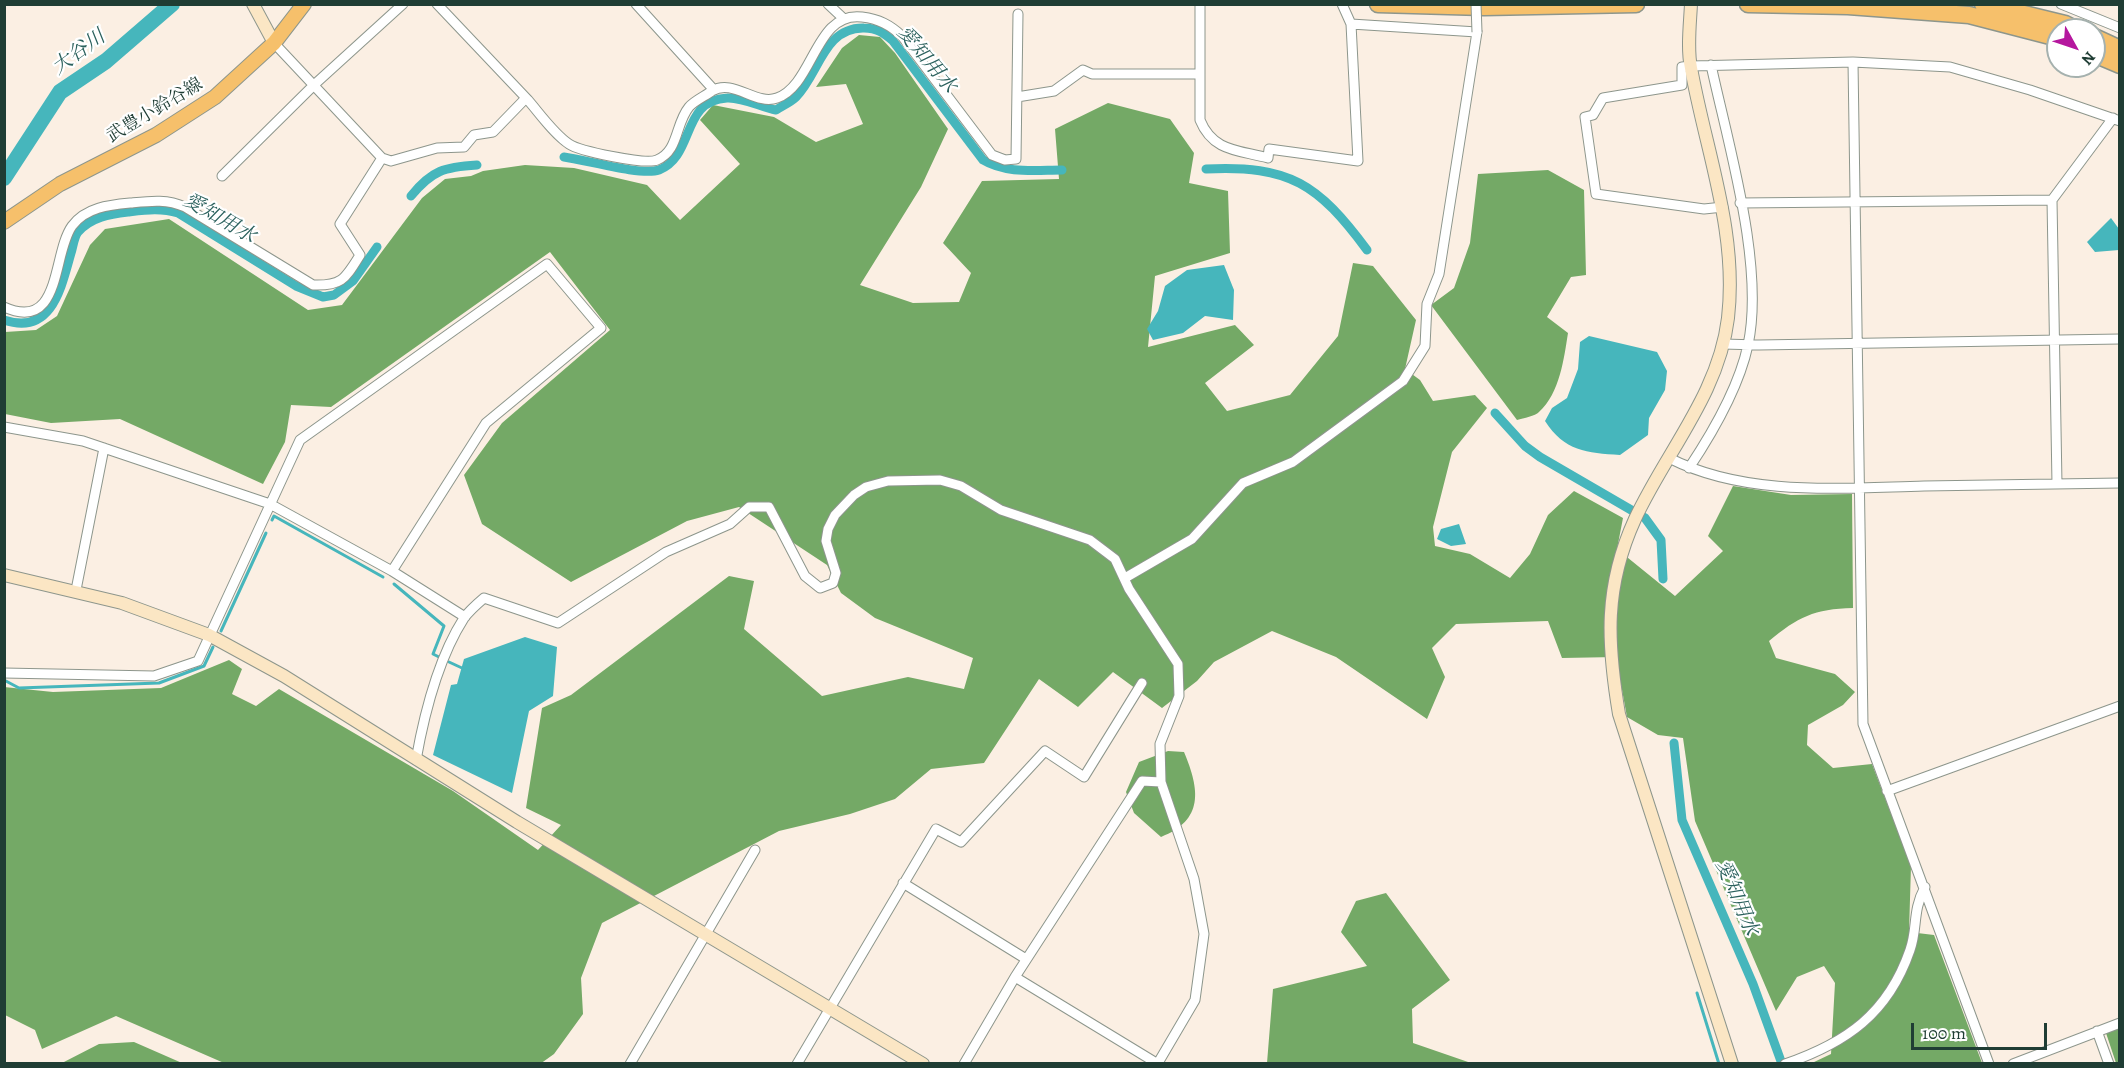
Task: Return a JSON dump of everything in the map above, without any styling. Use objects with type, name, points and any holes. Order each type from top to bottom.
[{"type":"highway","points":[[1378,4],[1484,7],[1635,4]]},
{"type":"highway","points":[[1748,4],[1848,6],[1969,15],[2046,35]]},
{"type":"highway","points":[[1983,4],[2046,19]]},
{"type":"highway","points":[[2106,43],[2120,49]]},
{"type":"highway","points":[[2106,59],[2120,65]]},
{"type":"main road","name":"武豊小鈴谷線","points":[[4,222],[60,184],[156,135],[215,97],[274,43],[304,4]]},
{"type":"street","points":[[253,4],[274,43],[315,84],[382,158],[391,161],[437,148],[464,147],[474,135],[493,132],[526,98]]},
{"type":"street","points":[[222,176],[315,84],[403,4]]},
{"type":"street","points":[[437,4],[569,144],[641,163],[657,160],[671,151],[689,107],[714,90],[727,88],[760,98],[775,99],[784,95],[795,84],[825,35],[844,19],[857,16],[889,24],[902,36],[978,140],[992,155],[1005,160],[1016,159],[1018,14]]},
{"type":"street","points":[[636,4],[714,90]]},
{"type":"street","points":[[828,4],[844,19]]},
{"type":"street","points":[[1200,4],[1200,120],[1207,136],[1218,144],[1268,158],[1269,149],[1358,161],[1351,24],[1342,4]]},
{"type":"street","points":[[1125,578],[1192,539],[1244,483],[1293,462],[1403,381],[1425,346],[1427,304],[1439,274],[1477,32],[1476,4]]},
{"type":"street","points":[[1691,4],[1690,66],[1723,207],[1731,286],[1723,344],[1705,392],[1635,519],[1616,574],[1609,626],[1610,657],[1619,714],[1732,1064]]},
{"type":"street","points":[[2061,4],[2120,27]]},
{"type":"street","points":[[1351,24],[1477,32]]},
{"type":"street","points":[[1723,207],[1704,209],[1596,194],[1585,117],[1593,115],[1603,98],[1682,85],[1682,68],[1690,66],[1853,62],[1950,67],[2031,90],[2116,120],[2052,200],[2057,483]]},
{"type":"street","points":[[1853,62],[1863,724],[1989,1064]]},
{"type":"street","points":[[1689,468],[1714,425],[1737,378],[1748,345],[1751,314],[1749,254],[1711,65]]},
{"type":"street","points":[[1017,97],[1054,92],[1083,70],[1092,74],[1200,74]]},
{"type":"street","points":[[4,307],[15,312],[41,307],[50,296],[72,227],[85,214],[104,206],[154,201],[170,200],[185,207],[313,285],[333,286],[348,274],[360,255],[340,224],[382,158]]},
{"type":"street","points":[[1740,202],[2052,200]]},
{"type":"street","points":[[4,673],[154,676],[198,661],[300,440],[548,264],[601,328],[486,423],[392,571]]},
{"type":"street","points":[[1723,344],[2120,339]]},
{"type":"street","points":[[4,427],[83,441],[270,504],[392,571],[465,618]]},
{"type":"street","points":[[76,590],[104,448]]},
{"type":"street","points":[[1669,458],[1689,468],[1730,479],[1788,487],[1858,488],[2120,483]]},
{"type":"street","points":[[416,760],[422,728],[442,666],[465,618],[484,598],[558,622],[666,552],[730,524],[749,507],[760,506],[769,507],[805,576],[820,588],[833,583],[836,573],[826,542],[828,529],[835,515],[854,495],[866,487],[888,481],[940,480],[961,486],[1001,510],[1090,540],[1115,559],[1178,663],[1179,696],[1160,744],[1161,782],[1194,879],[1204,934],[1195,1000],[1158,1063],[1015,978]]},
{"type":"street","points":[[4,576],[76,590],[122,603],[209,635],[284,676],[416,760],[923,1064]]},
{"type":"street","points":[[797,1064],[936,829],[961,842],[1045,751],[1084,777],[1142,683]]},
{"type":"street","points":[[1887,792],[2120,706]]},
{"type":"street","points":[[964,1064],[1026,959],[1142,781],[1161,782]]},
{"type":"street","points":[[630,1064],[755,850]]},
{"type":"street","points":[[903,883],[1026,959]]},
{"type":"street","points":[[1788,1062],[1838,1042],[1862,1024],[1882,1004],[1894,987],[1911,948],[1916,903],[1925,887]]},
{"type":"street","points":[[2013,1064],[2120,1023]]},
{"type":"street","points":[[2097,1031],[2109,1064]]},
{"type":"green space","points":[[859,35],[880,37],[895,53],[948,129],[921,187],[860,285],[913,303],[959,302],[971,273],[943,243],[982,181],[1059,179],[1055,129],[1108,103],[1170,119],[1194,153],[1189,183],[1228,191],[1230,253],[1155,276],[1148,347],[1235,325],[1254,345],[1205,383],[1227,411],[1290,395],[1338,336],[1353,263],[1373,266],[1416,320],[1405,369],[1420,380],[1433,401],[1475,395],[1487,408],[1452,452],[1433,527],[1435,546],[1470,554],[1510,578],[1530,554],[1548,515],[1574,491],[1623,518],[1617,549],[1675,596],[1723,551],[1708,536],[1733,486],[1791,495],[1852,494],[1853,608],[1828,610],[1807,616],[1769,641],[1776,658],[1835,674],[1855,692],[1843,705],[1808,725],[1807,745],[1833,768],[1872,764],[1911,866],[1909,932],[1934,935],[1982,1063],[1812,1063],[1831,1054],[1835,983],[1824,966],[1797,977],[1776,1011],[1695,821],[1683,738],[1658,735],[1627,717],[1616,657],[1562,658],[1548,621],[1456,624],[1432,648],[1445,677],[1427,719],[1336,657],[1272,631],[1214,662],[1197,681],[1162,708],[1113,672],[1078,707],[1039,679],[984,763],[931,769],[895,799],[850,814],[779,831],[602,923],[581,978],[583,1014],[554,1054],[540,1064],[224,1063],[116,1016],[42,1049],[35,1030],[5,1015],[4,687],[53,692],[161,688],[229,660],[242,669],[232,694],[256,706],[279,689],[453,791],[538,850],[561,825],[526,808],[542,708],[571,695],[729,576],[754,581],[744,629],[822,696],[908,677],[964,689],[973,658],[875,618],[841,593],[827,565],[739,507],[687,521],[571,582],[482,524],[464,475],[502,423],[610,330],[550,252],[331,407],[291,405],[285,442],[263,484],[120,419],[51,423],[5,414],[5,332],[36,330],[57,316],[90,245],[105,229],[169,219],[308,310],[342,305],[422,198],[445,179],[525,165],[574,168],[647,185],[680,220],[740,164],[700,120],[713,105],[774,117],[816,142],[863,124],[846,84],[816,87],[842,48]]},
{"type":"green space","points":[[1548,170],[1584,190],[1586,275],[1571,277],[1547,317],[1568,333],[1560,375],[1552,395],[1537,413],[1517,420],[1431,305],[1454,288],[1470,243],[1478,174]]},
{"type":"green space","points":[[1168,751],[1184,752],[1193,779],[1195,802],[1185,822],[1161,837],[1134,813],[1126,792],[1139,762]]},
{"type":"green space","points":[[1386,893],[1450,980],[1412,1009],[1413,1043],[1471,1063],[1267,1063],[1273,989],[1367,966],[1341,932],[1356,901]]},
{"type":"green space","points":[[2119,1028],[2119,1063],[2116,1063],[2106,1033]]},
{"type":"green space","points":[[134,1042],[182,1063],[62,1063],[99,1044]]},
{"type":"water","points":[[2111,218],[2119,229],[2119,250],[2095,252],[2087,242]]},
{"type":"water","points":[[1224,265],[1234,290],[1233,320],[1205,316],[1183,333],[1153,340],[1147,329],[1158,311],[1165,286],[1187,270]]},
{"type":"water","points":[[1589,336],[1657,352],[1667,371],[1665,390],[1649,418],[1648,435],[1620,455],[1587,451],[1568,444],[1552,431],[1545,421],[1552,408],[1567,398],[1578,369],[1580,342]]},
{"type":"water","points":[[1459,524],[1466,544],[1451,546],[1437,539],[1441,529]]},
{"type":"water","points":[[525,637],[557,647],[553,696],[529,711],[512,793],[433,755],[451,685],[457,684],[464,659]]},
{"type":"waterway","name":"大谷川","points":[[4,178],[60,92],[106,61],[172,4]]},
{"type":"waterway","name":"愛知用水","points":[[564,157],[640,171],[659,170],[670,163],[678,153],[695,118],[702,108],[712,101],[733,98],[776,110],[796,97],[831,43],[840,35],[864,28],[880,32],[893,41],[983,160],[1011,169],[1062,170]]},
{"type":"waterway","name":"愛知用水","points":[[411,196],[433,175],[456,167],[477,165]]},
{"type":"waterway","name":"愛知用水","points":[[1206,169],[1260,171],[1281,175],[1300,183],[1317,194],[1333,209],[1367,250]]},
{"type":"waterway","name":"愛知用水","points":[[4,320],[20,323],[33,321],[44,315],[58,294],[78,232],[89,223],[114,214],[153,210],[178,213],[296,286],[323,297],[334,295],[353,281],[377,247]]},
{"type":"waterway","name":"愛知用水","points":[[1495,413],[1525,446],[1540,457],[1645,518],[1661,540],[1663,579]]},
{"type":"waterway","points":[[272,520],[274,516],[383,577]]},
{"type":"waterway","points":[[221,631],[266,533]]},
{"type":"waterway","points":[[394,584],[444,626],[433,654],[441,658]]},
{"type":"waterway","points":[[4,680],[19,688],[159,683],[204,666],[213,647]]},
{"type":"waterway","points":[[449,662],[462,668]]},
{"type":"waterway","name":"愛知用水","points":[[1674,743],[1682,820],[1753,984],[1782,1064]]},
{"type":"waterway","points":[[1697,993],[1719,1064]]}]
